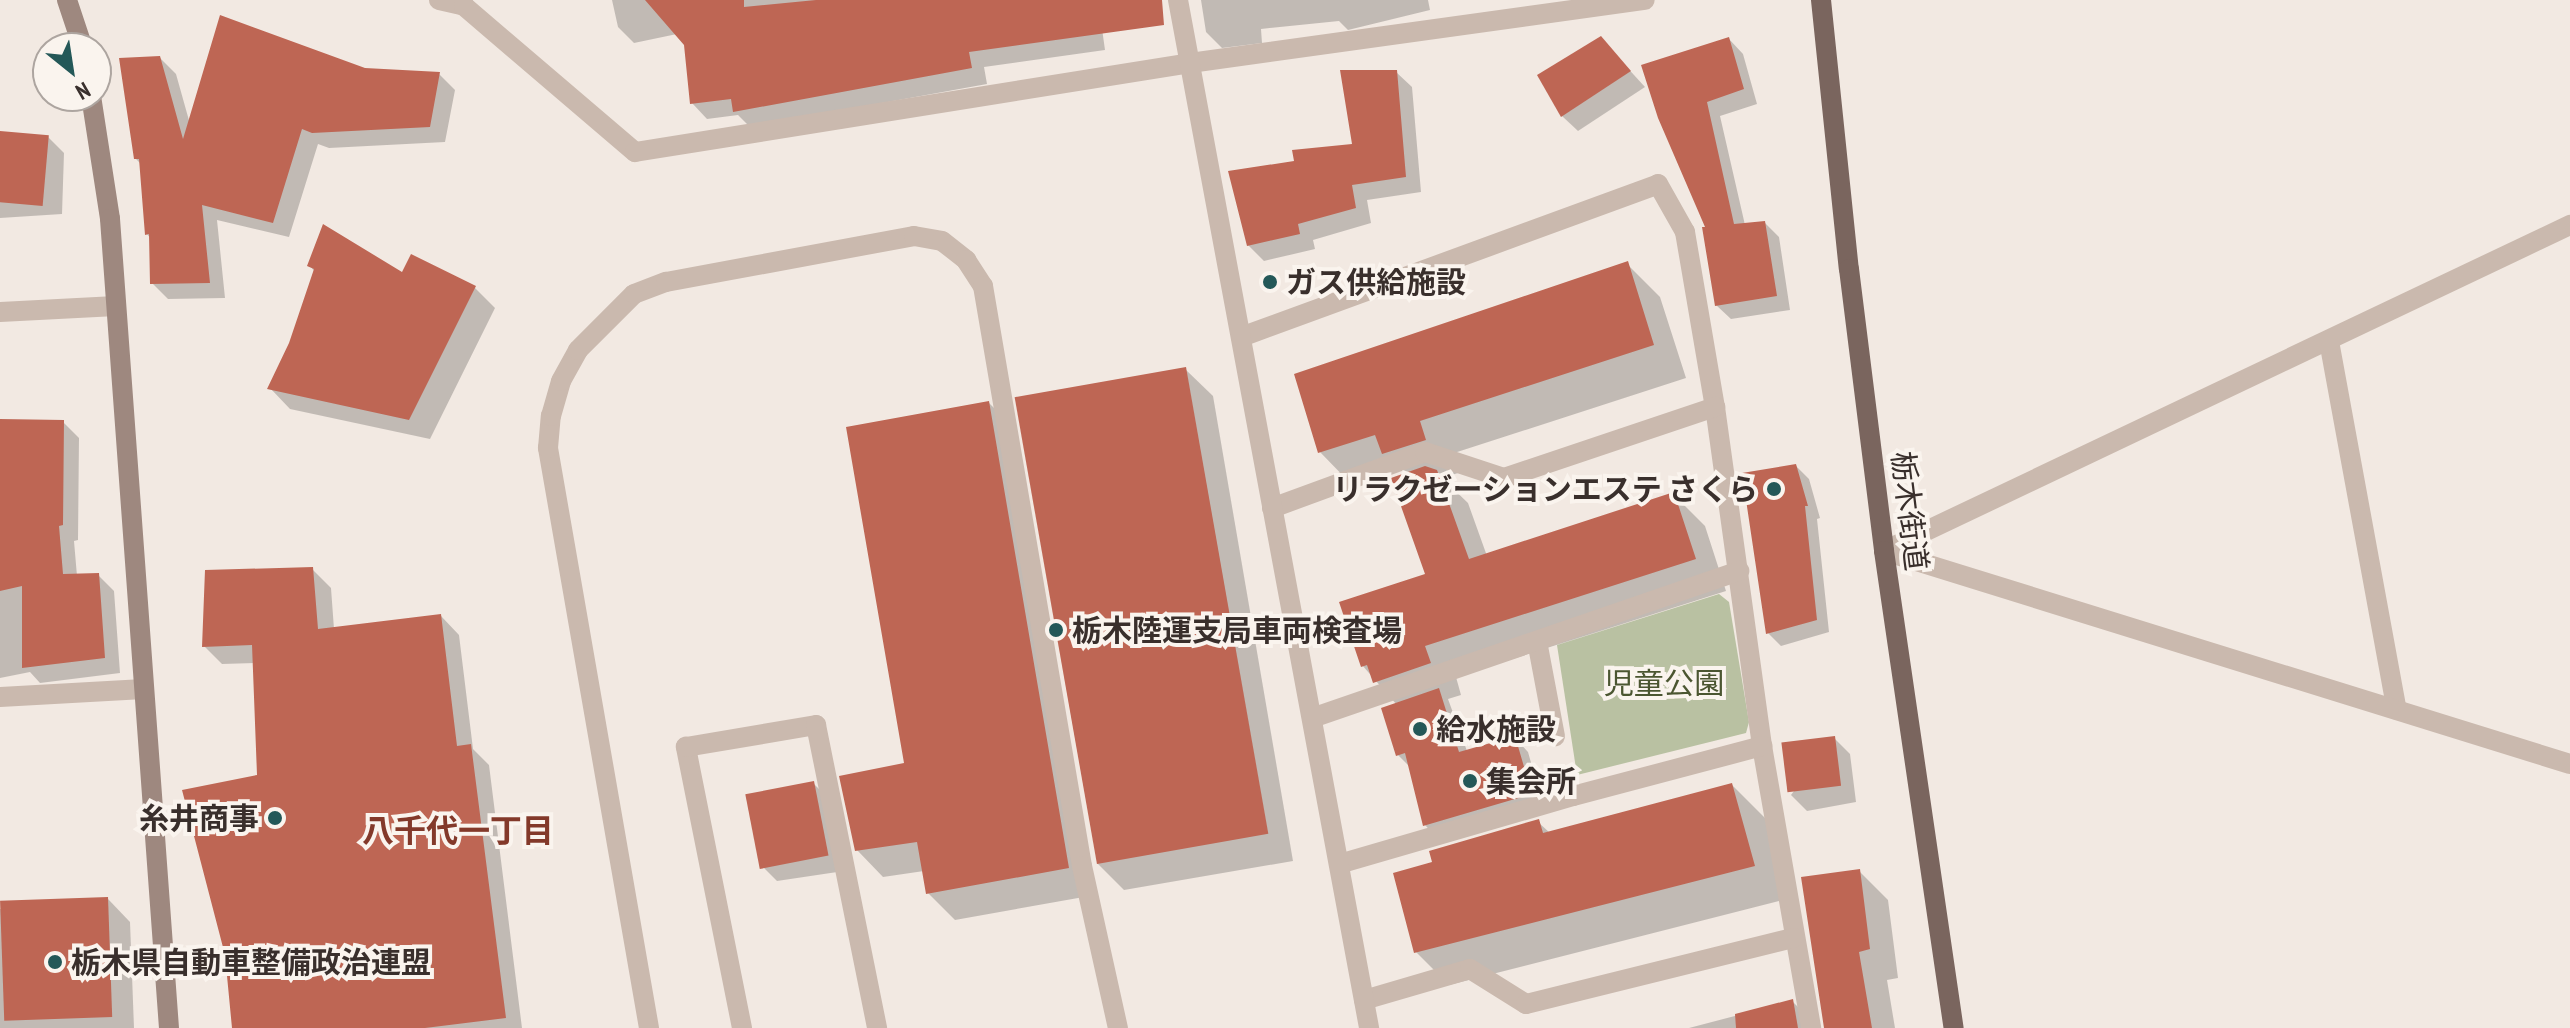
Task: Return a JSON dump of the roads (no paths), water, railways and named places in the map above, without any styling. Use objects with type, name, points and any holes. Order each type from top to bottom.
[{"type":"main road","name":"栃木街道","points":[[1821,0],[1849,269],[1884,551],[1954,1028]]},
{"type":"street","points":[[67,0],[78,32]]},
{"type":"street","points":[[439,0],[464,6],[635,152],[1190,63],[1645,0]]},
{"type":"street","points":[[1178,0],[1369,1028]]},
{"type":"street","points":[[93,112],[110,219],[169,1028]]},
{"type":"street","points":[[1241,337],[1658,184],[1685,232],[1715,407],[1762,746],[1811,1028]]},
{"type":"street","points":[[1884,551],[2570,225]]},
{"type":"street","points":[[649,1028],[548,448],[561,381],[578,350],[634,294],[666,282],[914,236],[942,241],[966,260],[983,286],[1082,866],[1118,1028]]},
{"type":"street","points":[[0,312],[116,306]]},
{"type":"street","points":[[2329,341],[2397,710]]},
{"type":"street","points":[[1272,508],[1425,452],[1504,478],[1715,407]]},
{"type":"street","points":[[1884,551],[2570,764]]},
{"type":"street","points":[[1312,718],[1739,571]]},
{"type":"street","points":[[1537,641],[1555,736]]},
{"type":"street","points":[[0,697],[144,689]]},
{"type":"street","points":[[742,1028],[686,747],[816,725],[877,1028]]},
{"type":"street","points":[[1339,864],[1573,796],[1762,746]]},
{"type":"street","points":[[1364,1000],[1470,969],[1526,1004],[1793,938]]},
{"type":"place","name":"ガス供給施設","points":[[1270,282]]},
{"type":"place","name":"リラクゼーションエステ さくら","points":[[1774,489]]},
{"type":"place","name":"栃木陸運支局車両検査場","points":[[1056,630]]},
{"type":"place","name":"給水施設","points":[[1420,729]]},
{"type":"place","name":"集会所","points":[[1470,781]]},
{"type":"place","name":"糸井商事","points":[[275,818]]},
{"type":"place","name":"栃木県自動車整備政治連盟","points":[[55,962]]},
{"type":"district","name":"八千代一丁目","points":[[458,830]]},
{"type":"park label","name":"児童公園","points":[[1664,683]]}]
